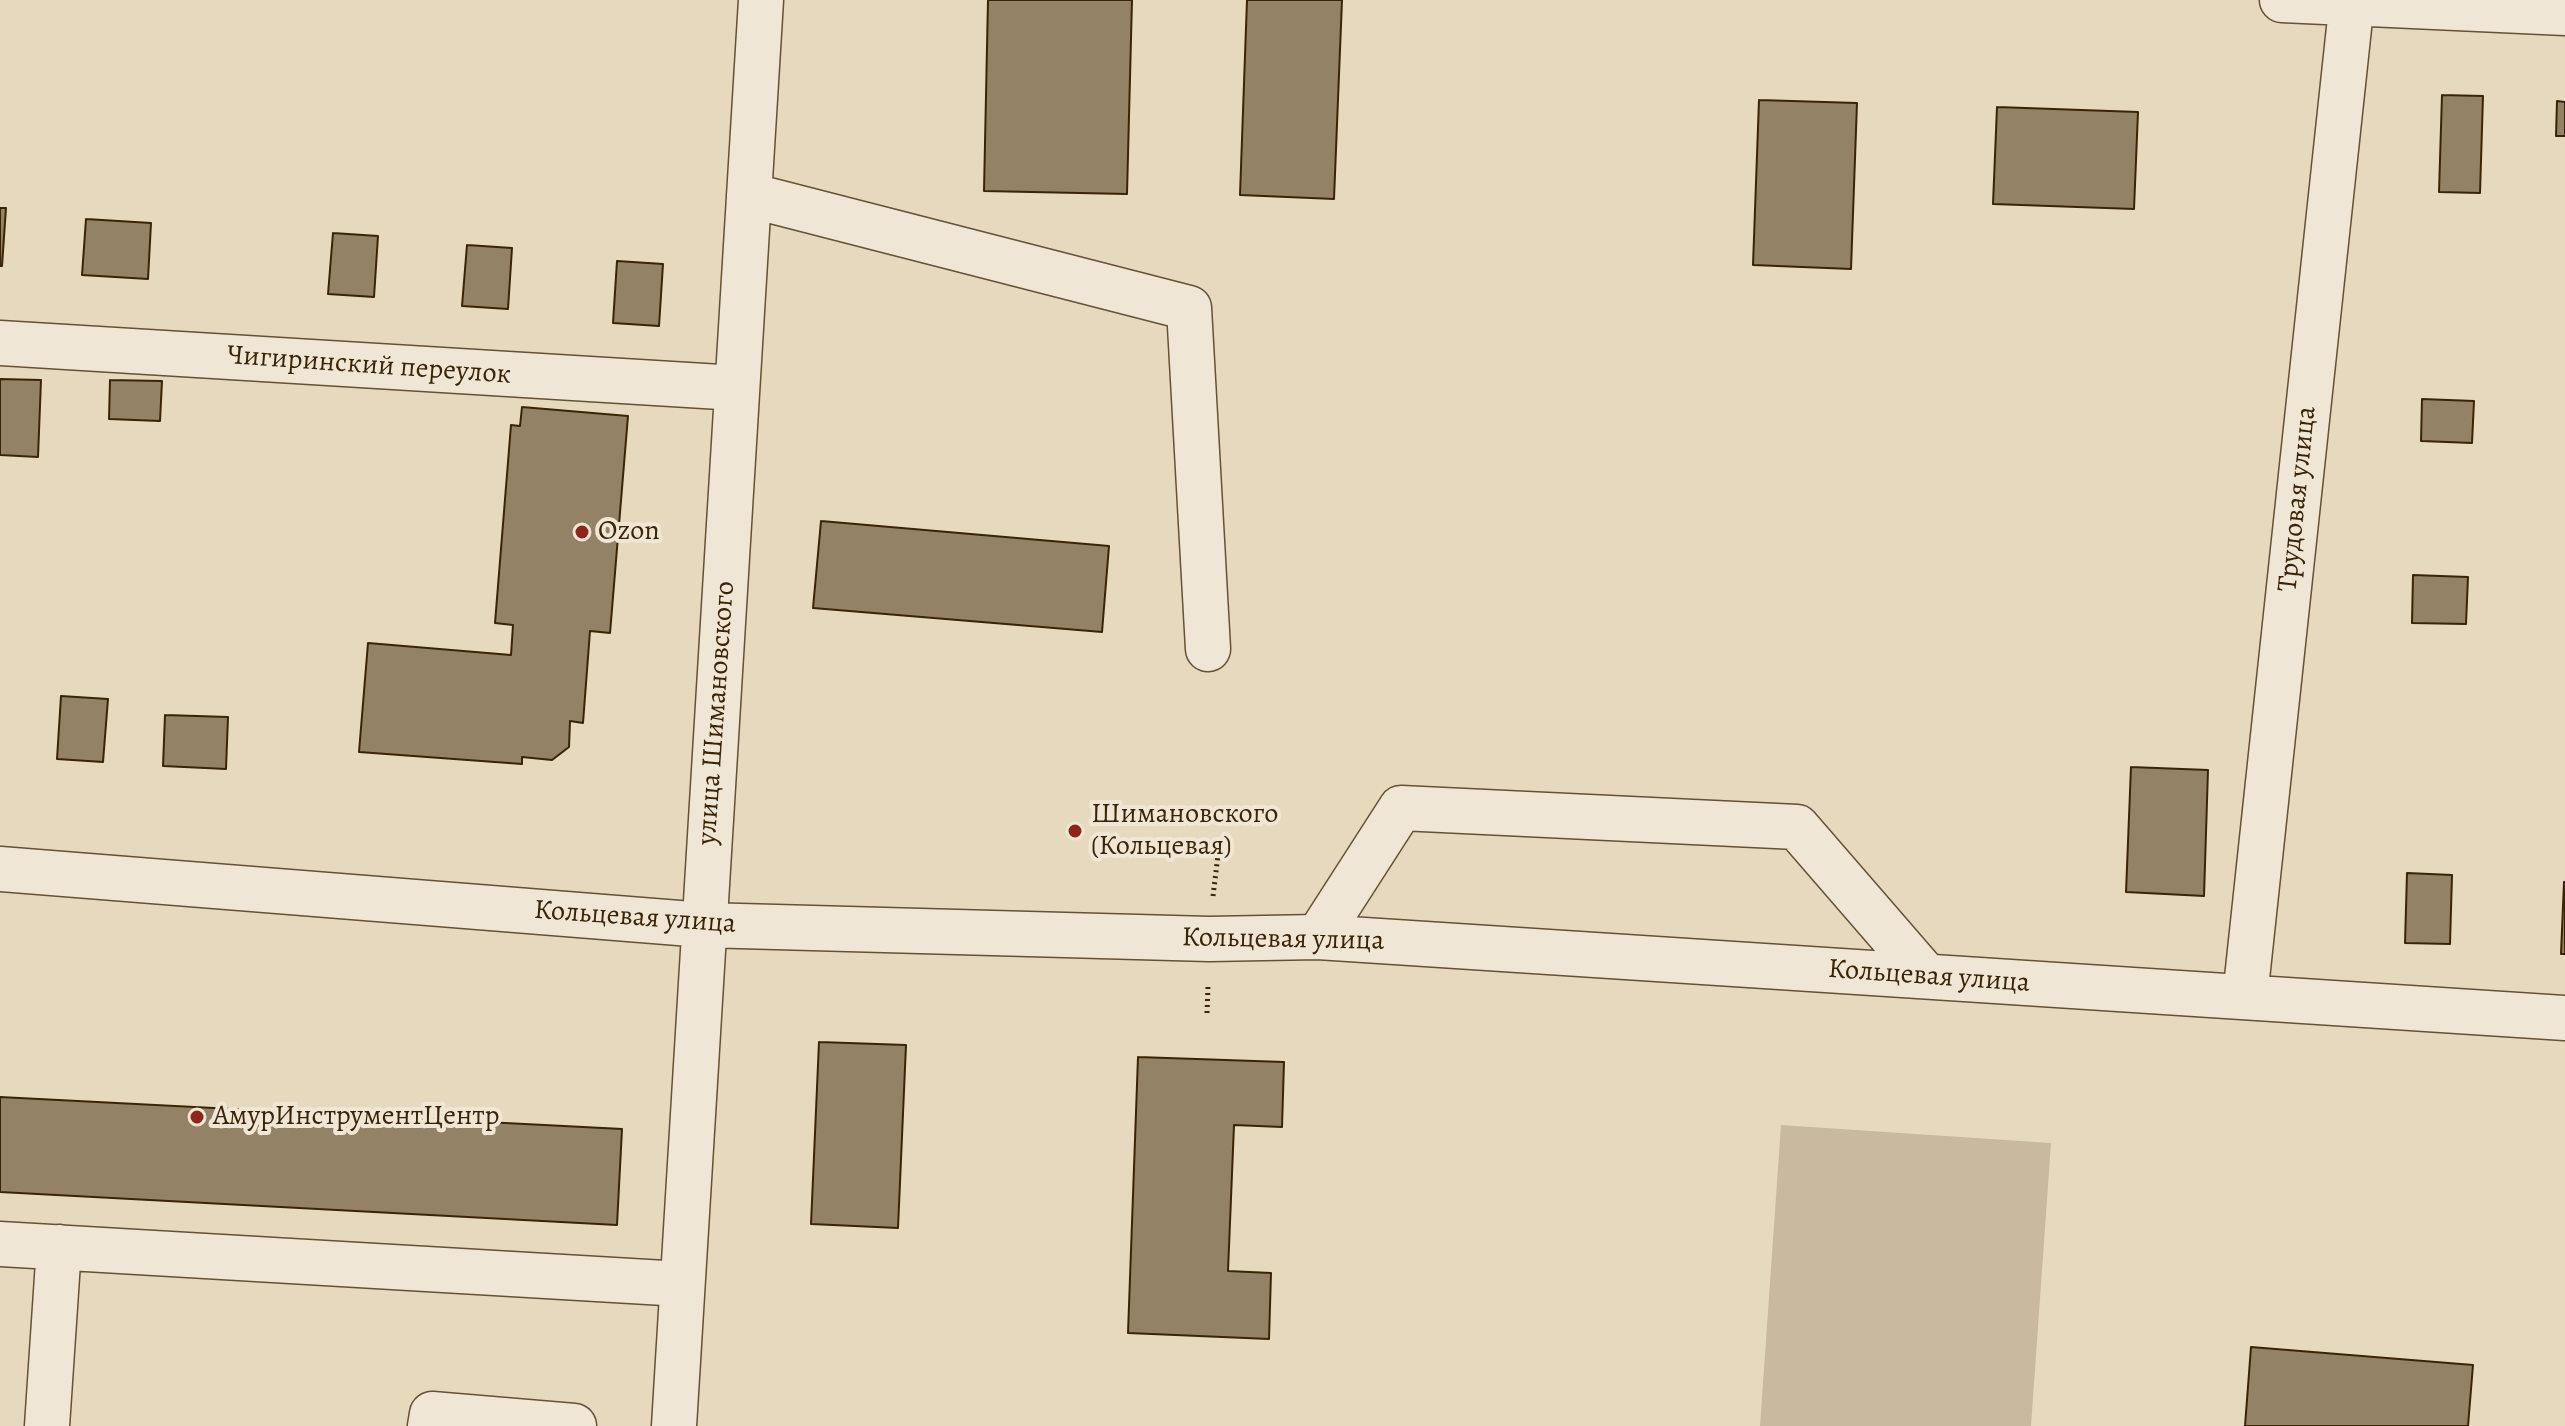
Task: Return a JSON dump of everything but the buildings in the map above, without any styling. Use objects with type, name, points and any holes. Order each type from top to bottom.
[{"type":"street","name":"улица Шимановского","points":[[674,1426],[761,0]]},
{"type":"street","points":[[2282,0],[2565,13]]},
{"type":"street","name":"Трудовая улица","points":[[2245,997],[2351,2]]},
{"type":"street","points":[[749,195],[1189,308],[1208,649]]},
{"type":"street","name":"Чигиринский переулок","points":[[0,343],[737,388]]},
{"type":"street","points":[[1318,937],[1401,808],[1797,827],[1926,976]]},
{"type":"street","name":"Кольцевая улица","points":[[0,869],[704,925],[1209,939],[1318,937],[2565,1018]]},
{"type":"street","points":[[0,1244],[682,1284]]},
{"type":"street","points":[[47,1426],[59,1247]]},
{"type":"street","points":[[430,1426],[432,1414],[574,1426]]},
{"type":"shaded area","points":[[1781,1125],[2051,1143],[2031,1426],[1760,1426]]},
{"type":"place","name":"Ozon","points":[[582,532]]},
{"type":"place","name":"Шимановского (Кольцевая)","points":[[1075,831]]},
{"type":"place","name":"АмурИнструментЦентр","points":[[197,1117]]}]
